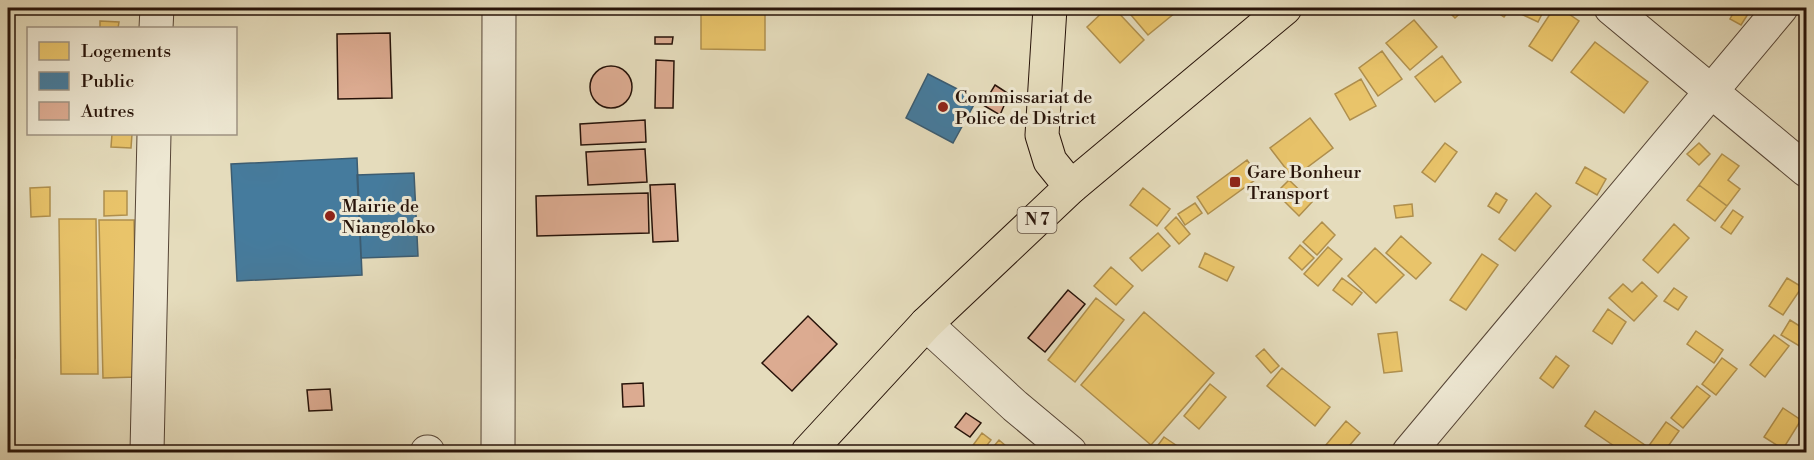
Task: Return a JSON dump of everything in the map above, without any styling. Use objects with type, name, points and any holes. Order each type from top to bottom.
[{"type":"main road","points":[[1050,8],[1042,135],[1050,161],[1071,187]]},
{"type":"main road","name":"N 7","points":[[808,453],[926,324],[1071,187],[1285,8]]},
{"type":"street","points":[[156,27],[157,8]]},
{"type":"street","points":[[498,453],[499,8]]},
{"type":"street","points":[[1611,8],[1806,170]]},
{"type":"street","points":[[1409,453],[1781,8]]},
{"type":"street","points":[[147,453],[154,135]]},
{"type":"street","points":[[926,324],[1070,453]]},
{"type":"building: Logements","points":[[610,8],[654,8],[653,14],[610,12]]},
{"type":"building: Logements","points":[[701,8],[765,8],[765,50],[701,49]]},
{"type":"building: Logements","points":[[1107,8],[1114,8],[1144,40],[1120,63],[1087,27]]},
{"type":"building: Logements","points":[[1125,8],[1181,8],[1148,35]]},
{"type":"building: Logements","points":[[1445,8],[1466,8],[1455,18]]},
{"type":"building: Logements","points":[[1493,8],[1511,8],[1504,17]]},
{"type":"building: Logements","points":[[1522,8],[1545,8],[1538,22],[1519,13]]},
{"type":"building: Logements","points":[[1554,8],[1560,8],[1579,21],[1552,61],[1529,46]]},
{"type":"building: Logements","points":[[1711,8],[1724,8],[1719,14]]},
{"type":"building: Logements","points":[[1736,8],[1748,14],[1741,25],[1730,19]]},
{"type":"building: Logements","points":[[1414,20],[1437,47],[1410,70],[1386,43]]},
{"type":"building: Logements","points":[[100,21],[119,22],[118,27],[100,27]]},
{"type":"building: Logements","points":[[1595,42],[1648,82],[1624,113],[1571,72]]},
{"type":"building: Logements","points":[[1382,51],[1402,79],[1378,96],[1359,68]]},
{"type":"building: Logements","points":[[1442,56],[1461,82],[1435,102],[1415,77]]},
{"type":"building: Logements","points":[[1361,79],[1376,106],[1350,120],[1335,94]]},
{"type":"building: Logements","points":[[1310,118],[1333,148],[1293,178],[1270,148]]},
{"type":"building: Logements","points":[[112,135],[132,135],[131,148],[111,147]]},
{"type":"building: Logements","points":[[1445,143],[1457,152],[1435,182],[1422,172]]},
{"type":"building: Logements","points":[[1699,143],[1710,154],[1699,165],[1687,154]]},
{"type":"building: Logements","points":[[1722,154],[1739,166],[1728,180],[1740,189],[1727,206],[1699,185]]},
{"type":"building: Logements","points":[[1247,160],[1259,177],[1208,214],[1197,197]]},
{"type":"building: Logements","points":[[1585,167],[1606,179],[1597,195],[1576,183]]},
{"type":"building: Logements","points":[[1289,180],[1312,202],[1299,216],[1276,193]]},
{"type":"building: Logements","points":[[1699,185],[1727,206],[1715,221],[1687,200]]},
{"type":"building: Logements","points":[[50,187],[50,216],[31,217],[30,188]]},
{"type":"building: Logements","points":[[1143,188],[1170,209],[1157,226],[1130,205]]},
{"type":"building: Logements","points":[[104,191],[127,191],[127,215],[104,216]]},
{"type":"building: Logements","points":[[1496,193],[1507,200],[1499,213],[1488,206]]},
{"type":"building: Logements","points":[[1536,193],[1551,206],[1515,251],[1499,239]]},
{"type":"building: Logements","points":[[1195,203],[1202,213],[1185,225],[1178,214]]},
{"type":"building: Logements","points":[[1412,204],[1413,216],[1396,218],[1394,206]]},
{"type":"building: Logements","points":[[1733,210],[1743,217],[1731,234],[1721,227]]},
{"type":"building: Logements","points":[[1176,217],[1190,234],[1179,244],[1165,228]]},
{"type":"building: Logements","points":[[59,219],[96,219],[98,374],[61,374]]},
{"type":"building: Logements","points":[[99,220],[134,220],[137,377],[103,378]]},
{"type":"building: Logements","points":[[1322,222],[1335,235],[1317,255],[1303,242]]},
{"type":"building: Logements","points":[[1674,224],[1689,238],[1658,273],[1643,260]]},
{"type":"building: Logements","points":[[1158,233],[1170,246],[1142,271],[1130,258]]},
{"type":"building: Logements","points":[[1401,236],[1431,263],[1416,279],[1386,253]]},
{"type":"building: Logements","points":[[1300,245],[1314,258],[1302,270],[1289,258]]},
{"type":"building: Logements","points":[[1328,247],[1342,259],[1318,286],[1304,274]]},
{"type":"building: Logements","points":[[1375,248],[1404,275],[1376,303],[1348,276]]},
{"type":"building: Logements","points":[[1205,253],[1234,267],[1227,281],[1199,267]]},
{"type":"building: Logements","points":[[1482,254],[1498,265],[1466,310],[1450,300]]},
{"type":"building: Logements","points":[[1111,267],[1133,286],[1116,305],[1094,286]]},
{"type":"building: Logements","points":[[1342,278],[1362,293],[1352,305],[1333,290]]},
{"type":"building: Logements","points":[[1787,278],[1802,287],[1783,315],[1769,306]]},
{"type":"building: Logements","points":[[1642,282],[1657,296],[1634,321],[1609,298],[1623,284],[1632,292]]},
{"type":"building: Logements","points":[[1674,288],[1687,297],[1678,310],[1664,301]]},
{"type":"building: Logements","points":[[1096,298],[1124,320],[1075,382],[1048,360]]},
{"type":"building: Logements","points":[[1608,309],[1626,322],[1612,344],[1593,331]]},
{"type":"building: Logements","points":[[1144,312],[1214,373],[1151,445],[1081,385]]},
{"type":"building: Logements","points":[[1790,320],[1806,330],[1806,350],[1781,335]]},
{"type":"building: Logements","points":[[8,328],[14,328],[15,358],[8,358]]},
{"type":"building: Logements","points":[[1696,331],[1723,350],[1714,363],[1687,344]]},
{"type":"building: Logements","points":[[1397,332],[1402,371],[1384,373],[1378,334]]},
{"type":"building: Logements","points":[[1774,335],[1789,346],[1765,377],[1750,365]]},
{"type":"building: Logements","points":[[1264,349],[1279,366],[1271,373],[1256,356]]},
{"type":"building: Logements","points":[[1556,356],[1569,366],[1553,388],[1540,378]]},
{"type":"building: Logements","points":[[1722,358],[1737,369],[1716,395],[1702,384]]},
{"type":"building: Logements","points":[[1282,368],[1330,407],[1315,426],[1267,386]]},
{"type":"building: Logements","points":[[1210,384],[1226,397],[1199,429],[1184,416]]},
{"type":"building: Logements","points":[[1697,386],[1710,396],[1683,428],[1671,418]]},
{"type":"building: Logements","points":[[1783,408],[1801,420],[1783,449],[1764,437]]},
{"type":"building: Logements","points":[[1595,411],[1648,447],[1666,422],[1679,431],[1664,452],[1623,452],[1585,426]]},
{"type":"building: Logements","points":[[1346,421],[1360,433],[1344,452],[1320,452]]},
{"type":"building: Logements","points":[[982,433],[991,440],[982,452],[968,452]]},
{"type":"building: Logements","points":[[1164,437],[1186,452],[1153,452]]},
{"type":"building: Logements","points":[[999,440],[1013,452],[989,452]]},
{"type":"building: Logements","points":[[1479,447],[1487,452],[1475,452]]},
{"type":"building: Public","points":[[928,74],[977,99],[953,143],[906,118]]},
{"type":"building: Public","points":[[357,158],[362,275],[237,281],[231,164]]},
{"type":"building: Public","points":[[414,173],[418,256],[361,258],[357,175]]},
{"type":"building: Autres","points":[[390,33],[392,98],[338,99],[337,34]]},
{"type":"building: Autres","points":[[655,37],[673,37],[672,44],[655,44]]},
{"type":"building: Autres","points":[[656,60],[674,61],[673,108],[655,108]]},
{"type":"building: Autres","points":[[611,66],[626,72],[632,87],[626,102],[611,108],[596,102],[590,87],[596,72]]},
{"type":"building: Autres","points":[[995,85],[1009,94],[1000,115],[983,105]]},
{"type":"building: Autres","points":[[645,120],[646,142],[581,145],[580,124]]},
{"type":"building: Autres","points":[[645,149],[647,182],[588,185],[586,152]]},
{"type":"building: Autres","points":[[675,184],[678,241],[653,242],[650,185]]},
{"type":"building: Autres","points":[[648,193],[649,233],[537,236],[536,196]]},
{"type":"building: Autres","points":[[1068,290],[1085,304],[1045,352],[1028,338]]},
{"type":"building: Autres","points":[[808,316],[837,344],[792,391],[762,363]]},
{"type":"building: Autres","points":[[643,383],[644,406],[623,407],[622,384]]},
{"type":"building: Autres","points":[[330,389],[332,410],[309,411],[307,390]]},
{"type":"building: Autres","points":[[966,413],[981,423],[970,437],[955,427]]},
{"type":"place","name":"Commissariat de Police de District","points":[[943,107]]},
{"type":"place","name":"Gare Bonheur Transport","points":[[1235,182]]},
{"type":"place","name":"Mairie de Niangoloko","points":[[330,216]]}]
